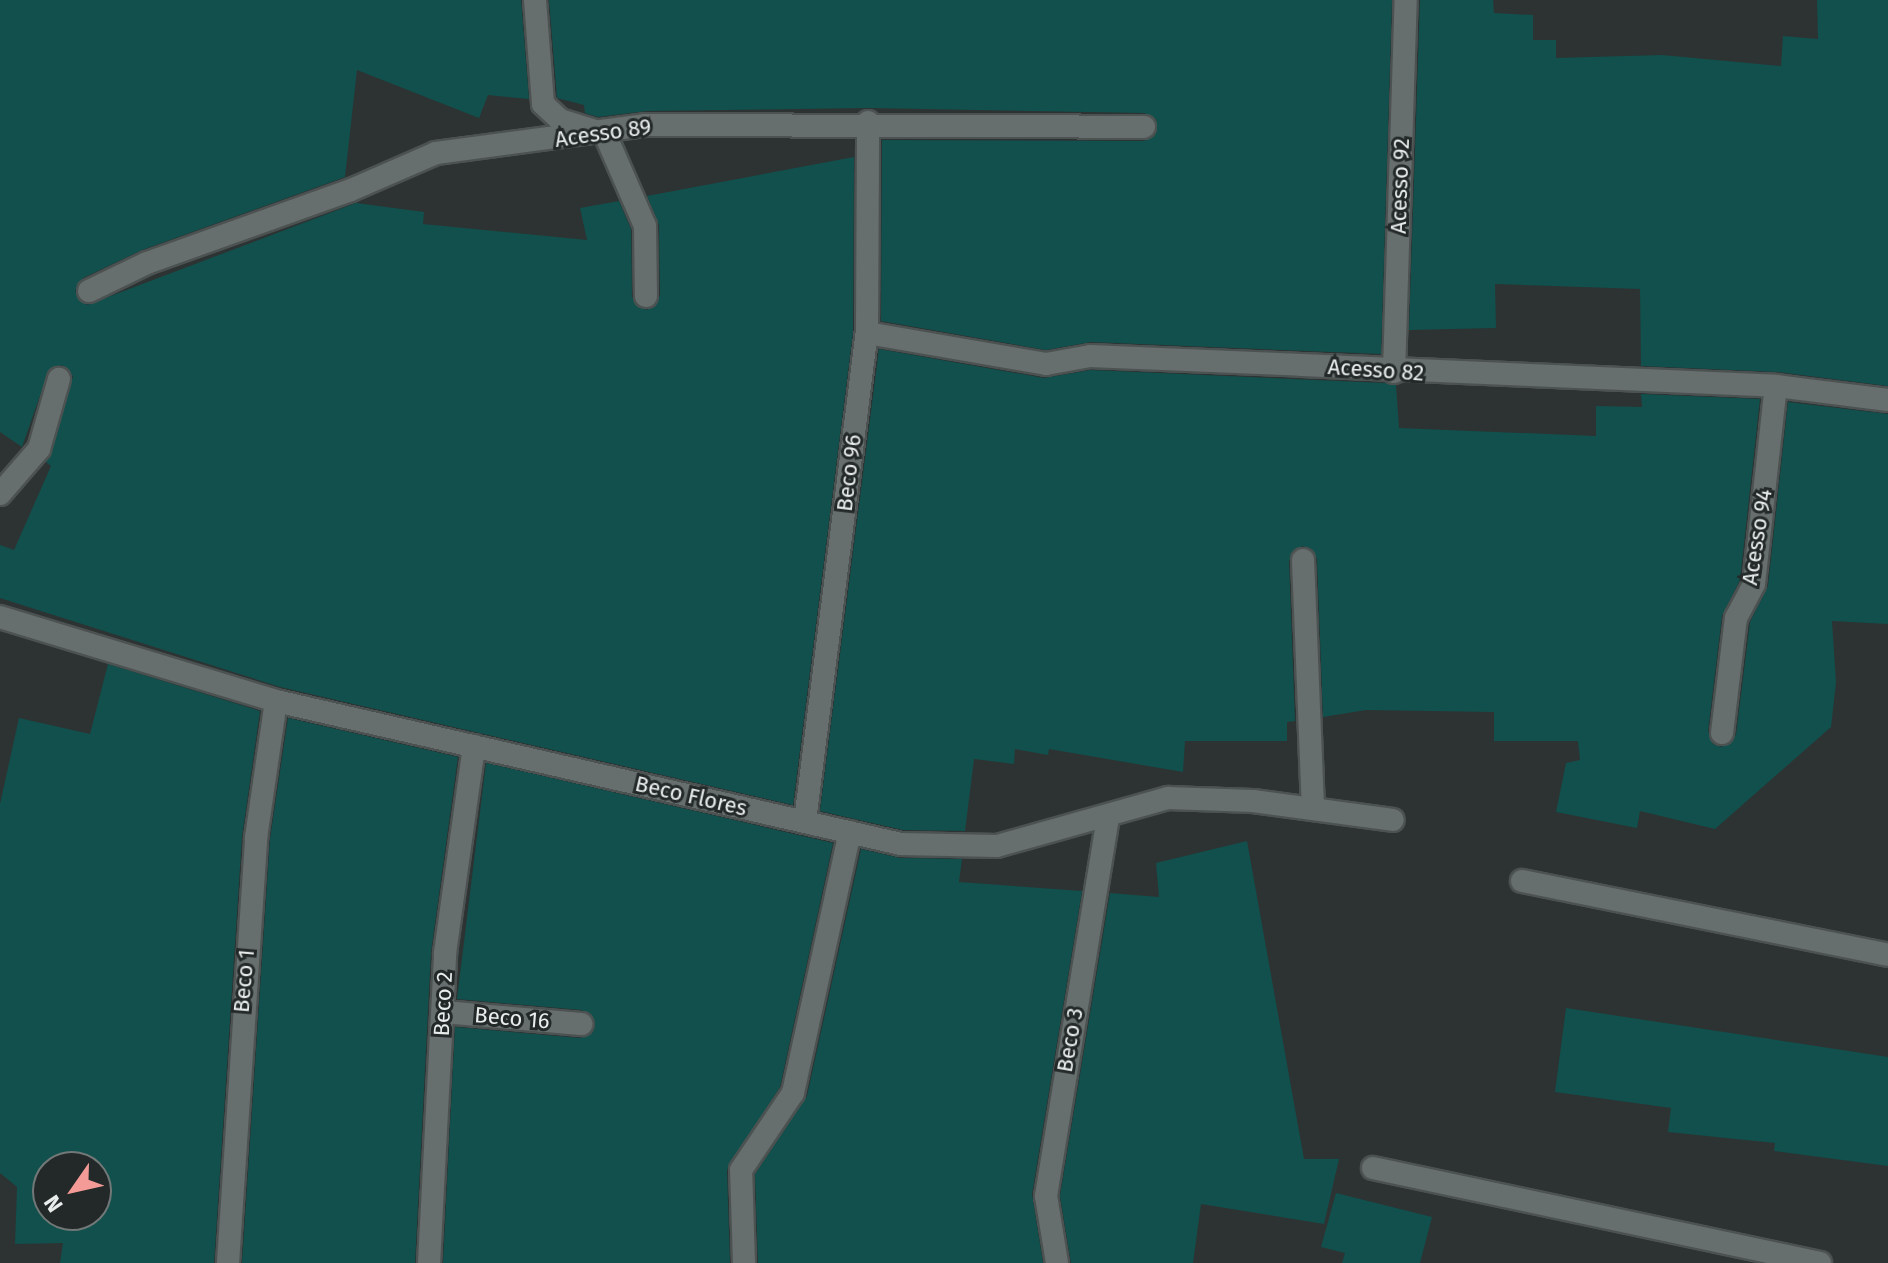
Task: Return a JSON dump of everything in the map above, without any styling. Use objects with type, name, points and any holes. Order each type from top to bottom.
[{"type":"lane","points":[[535,0],[543,104],[560,120],[605,134],[645,226],[646,296]]},
{"type":"lane","name":"Acesso 92","points":[[1394,372],[1406,0]]},
{"type":"lane","name":"Acesso 89","points":[[89,291],[147,263],[351,190],[436,153],[605,134],[646,125],[868,122],[1144,127]]},
{"type":"lane","name":"Beco 96","points":[[805,821],[867,333],[868,122]]},
{"type":"lane","name":"Acesso 82","points":[[867,333],[1046,364],[1090,356],[1394,372],[1776,386],[1888,400]]},
{"type":"lane","points":[[0,494],[39,449],[59,379]]},
{"type":"lane","name":"Acesso 94","points":[[1722,733],[1736,618],[1754,584],[1776,386]]},
{"type":"lane","points":[[1303,560],[1313,809]]},
{"type":"lane","name":"Beco Flores","points":[[0,617],[276,701],[901,844],[997,846],[1108,818],[1168,798],[1313,809],[1393,820]]},
{"type":"lane","name":"Beco 1","points":[[228,1263],[256,838],[276,701]]},
{"type":"lane","name":"Beco 2","points":[[429,1263],[456,849],[474,746]]},
{"type":"lane","name":"Beco 3","points":[[1057,1263],[1046,1196],[1108,818]]},
{"type":"lane","points":[[744,1263],[741,1170],[793,1093],[850,832]]},
{"type":"lane","points":[[1522,881],[1888,955]]},
{"type":"lane","name":"Beco 16","points":[[443,1012],[581,1024]]},
{"type":"lane","points":[[1373,1168],[1820,1263]]},
{"type":"building","points":[[0,0],[521,0],[529,99],[488,95],[479,118],[357,70],[345,177],[142,250],[83,278],[75,291],[87,305],[356,203],[424,212],[423,224],[587,240],[580,208],[619,201],[631,229],[632,297],[647,310],[660,296],[659,225],[647,196],[854,157],[853,332],[793,805],[280,687],[0,598],[0,545],[14,550],[51,466],[46,462],[73,376],[62,365],[49,370],[22,447],[0,432]]},
{"type":"building","points":[[549,0],[1392,0],[1381,354],[1091,342],[1046,350],[881,321],[882,140],[1144,141],[1156,133],[1156,119],[1144,113],[869,108],[646,111],[598,117],[585,113],[584,105],[557,98]]},
{"type":"building","points":[[1420,0],[1493,0],[1494,13],[1533,15],[1533,40],[1556,40],[1556,58],[1662,55],[1781,66],[1783,36],[1818,39],[1817,0],[1888,0],[1888,386],[1778,372],[1641,366],[1640,289],[1495,284],[1496,328],[1409,330]]},
{"type":"building","points":[[879,349],[1044,378],[1091,370],[1385,383],[1396,385],[1399,428],[1596,436],[1596,406],[1642,407],[1641,394],[1760,399],[1740,580],[1722,616],[1708,731],[1713,744],[1721,747],[1736,735],[1750,622],[1768,586],[1788,402],[1888,414],[1888,624],[1832,621],[1836,682],[1831,727],[1715,829],[1640,811],[1637,828],[1556,812],[1566,763],[1580,760],[1578,741],[1494,741],[1494,712],[1366,710],[1323,717],[1317,559],[1310,548],[1302,546],[1289,561],[1295,721],[1287,722],[1287,741],[1185,741],[1183,772],[1049,749],[1048,755],[1015,749],[1014,764],[974,759],[965,831],[903,830],[820,811]]},
{"type":"building","points":[[108,664],[260,711],[242,837],[214,1263],[60,1263],[63,1243],[15,1244],[17,1187],[0,1173],[0,804],[19,718],[90,734]]},
{"type":"building","points":[[288,718],[458,757],[431,952],[415,1263],[242,1263],[270,839]]},
{"type":"building","points":[[486,763],[833,843],[780,1087],[727,1170],[730,1263],[443,1263],[455,1027],[580,1038],[592,1033],[595,1024],[582,1010],[457,999]]},
{"type":"building","points":[[1247,841],[1304,1159],[1339,1159],[1324,1224],[1201,1204],[1193,1263],[1071,1263],[1060,1196],[1110,893],[1159,897],[1156,863]]},
{"type":"building","points":[[861,849],[900,858],[962,859],[959,882],[1082,891],[1032,1194],[1043,1263],[758,1263],[755,1174],[807,1096]]},
{"type":"building","points":[[1566,1008],[1888,1057],[1888,1166],[1774,1151],[1775,1143],[1668,1132],[1671,1108],[1555,1092]]},
{"type":"building","points":[[1336,1193],[1432,1217],[1420,1263],[1342,1263],[1345,1253],[1321,1247]]}]
